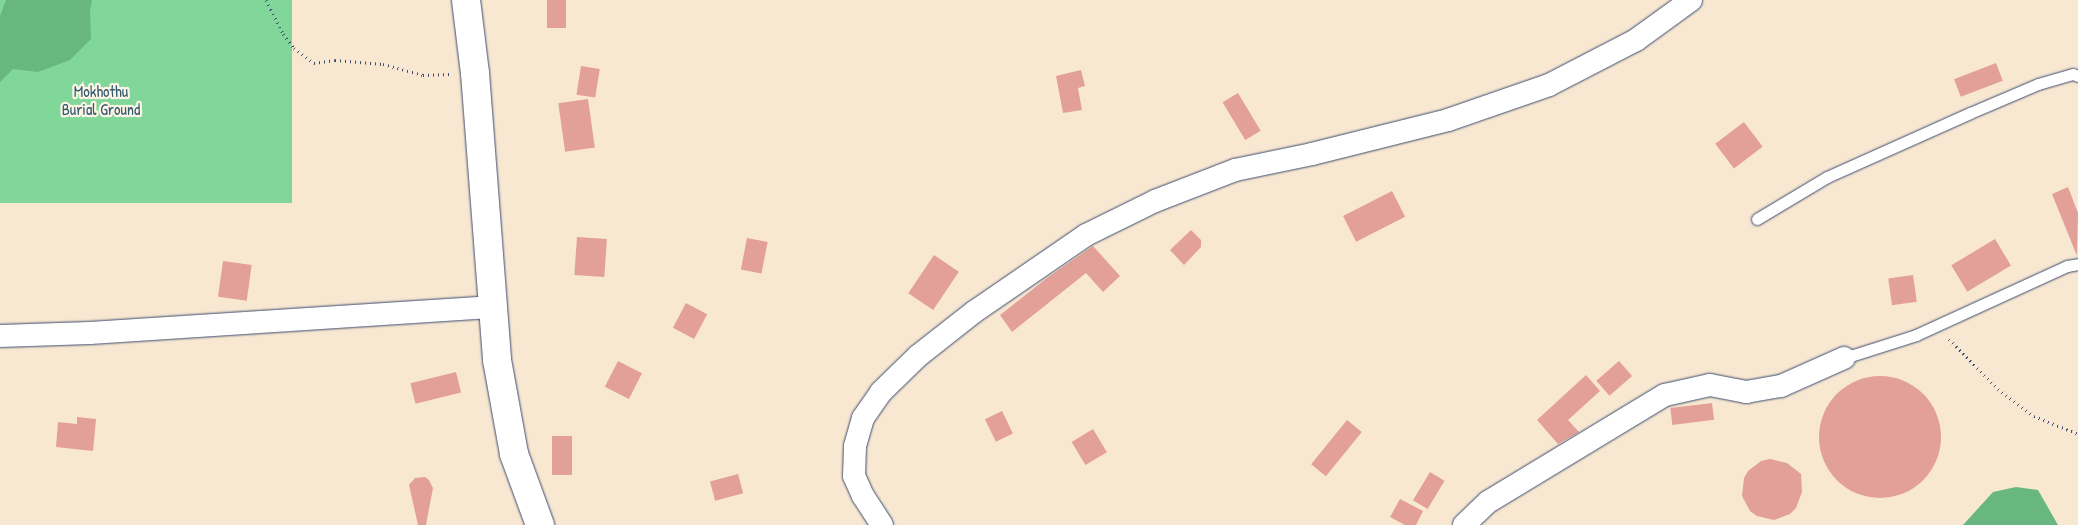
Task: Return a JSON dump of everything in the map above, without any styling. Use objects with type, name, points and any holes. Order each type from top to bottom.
[{"type":"main road","points":[[466,0],[475,73],[497,360],[514,454],[540,525]]},
{"type":"street","points":[[882,525],[863,496],[854,476],[855,446],[863,418],[881,392],[918,356],[974,312],[1086,235],[1155,201],[1235,170],[1312,154],[1448,120],[1549,85],[1636,40],[1691,0]]},
{"type":"street","points":[[0,336],[90,333],[494,307]]},
{"type":"street","points":[[1464,525],[1488,502],[1665,395],[1710,386],[1746,392],[1781,386],[1844,358]]},
{"type":"lane","points":[[1757,218],[1827,178],[1970,113],[2038,84],[2074,74],[2078,76]]},
{"type":"lane","points":[[1844,358],[1916,335],[2067,266],[2078,264]]},
{"type":"path","points":[[266,0],[283,34],[294,48],[314,63],[335,60],[383,64],[423,75],[475,73]]},
{"type":"path","points":[[1937,326],[1998,389],[2034,416],[2078,434]]},
{"type":"green space","name":"Mokhothu Burial Ground","points":[[0,0],[292,0],[292,203],[0,203]]},
{"type":"green space","points":[[6,0],[92,0],[90,11],[91,39],[70,60],[38,72],[13,69],[0,82],[0,16]]},
{"type":"green space","points":[[2016,487],[2038,490],[2058,525],[1963,525],[1993,492]]},
{"type":"building","points":[[547,0],[566,0],[566,28],[547,28]]},
{"type":"building","points":[[1996,63],[2003,81],[1961,97],[1954,79]]},
{"type":"building","points":[[581,66],[600,69],[595,98],[576,95]]},
{"type":"building","points":[[1081,70],[1085,86],[1078,88],[1082,110],[1063,113],[1056,76]]},
{"type":"building","points":[[1238,93],[1261,131],[1245,140],[1223,102]]},
{"type":"building","points":[[588,99],[595,148],[565,152],[558,103]]},
{"type":"building","points":[[1744,122],[1763,147],[1734,168],[1715,144]]},
{"type":"building","points":[[2068,187],[2078,213],[2077,256],[2052,194]]},
{"type":"building","points":[[1392,191],[1405,217],[1356,242],[1343,216]]},
{"type":"building","points":[[1191,230],[1201,240],[1201,247],[1184,265],[1170,250]]},
{"type":"building","points":[[577,237],[607,239],[604,277],[574,275]]},
{"type":"building","points":[[747,238],[768,242],[762,273],[741,269]]},
{"type":"building","points":[[1995,239],[2011,266],[1967,292],[1951,265]]},
{"type":"building","points":[[1093,246],[1120,276],[1103,292],[1086,273],[1012,332],[1000,315],[1047,278]]},
{"type":"building","points":[[934,255],[959,272],[933,310],[908,293]]},
{"type":"building","points":[[223,261],[252,265],[247,301],[218,297]]},
{"type":"building","points":[[1913,275],[1917,302],[1892,305],[1888,278]]},
{"type":"building","points":[[686,303],[707,314],[694,339],[673,328]]},
{"type":"building","points":[[618,361],[642,373],[629,399],[605,387]]},
{"type":"building","points":[[1619,361],[1632,376],[1609,396],[1596,381]]},
{"type":"building","points":[[456,372],[461,392],[415,404],[410,383]]},
{"type":"building","points":[[1586,375],[1600,391],[1568,420],[1579,432],[1558,444],[1537,420]]},
{"type":"building","points":[[1880,376],[1903,380],[1923,394],[1937,414],[1941,437],[1937,460],[1923,480],[1903,494],[1880,498],[1857,494],[1837,480],[1823,460],[1819,437],[1823,414],[1837,394],[1857,380]]},
{"type":"building","points":[[1712,403],[1714,420],[1672,425],[1670,408]]},
{"type":"building","points":[[1002,411],[1013,433],[996,442],[985,419]]},
{"type":"building","points":[[77,417],[96,419],[93,451],[56,447],[58,422],[77,424]]},
{"type":"building","points":[[1347,420],[1362,432],[1326,476],[1311,464]]},
{"type":"building","points":[[1093,429],[1107,452],[1085,465],[1072,442]]},
{"type":"building","points":[[552,436],[572,436],[572,475],[552,475]]},
{"type":"building","points":[[1770,459],[1787,463],[1801,474],[1802,492],[1796,508],[1790,514],[1774,520],[1757,516],[1750,511],[1742,496],[1744,478],[1748,471],[1761,461]]},
{"type":"building","points":[[1430,472],[1445,481],[1428,509],[1413,500]]},
{"type":"building","points":[[738,474],[743,493],[715,501],[710,482]]},
{"type":"building","points":[[425,477],[433,488],[426,525],[418,525],[409,485],[415,478]]},
{"type":"building","points":[[1400,499],[1423,511],[1416,525],[1405,525],[1390,517]]}]
